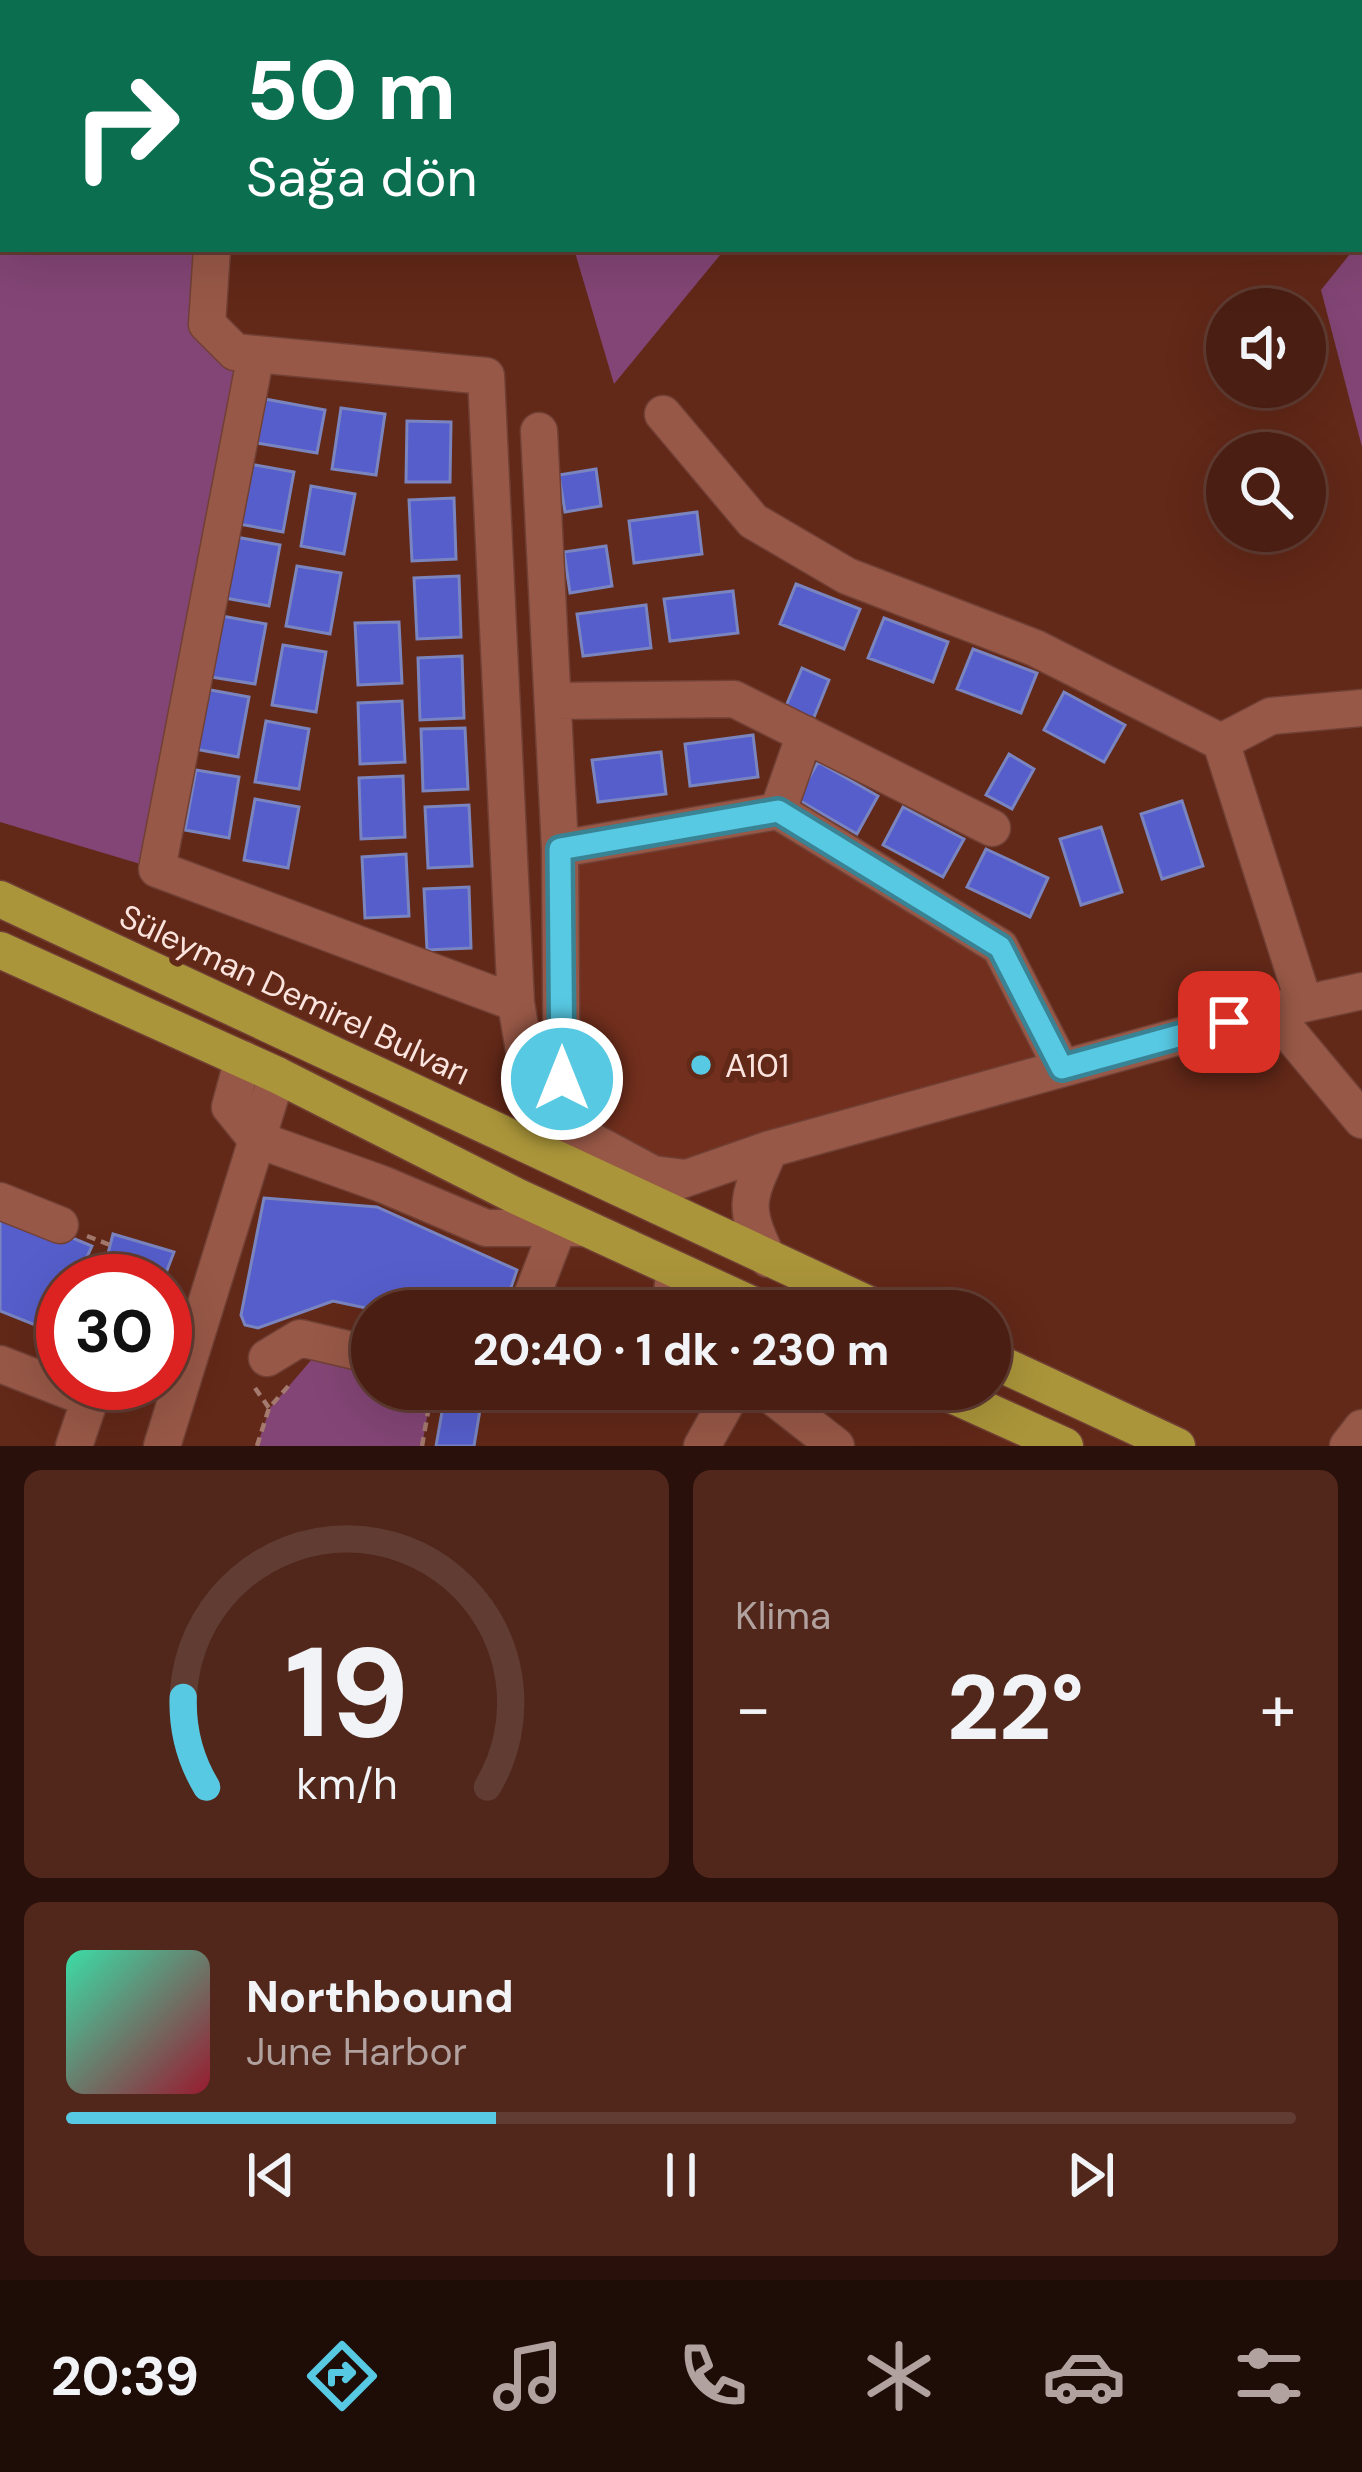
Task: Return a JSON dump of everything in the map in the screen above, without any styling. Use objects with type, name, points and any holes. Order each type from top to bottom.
[{"type":"highway","name":"Süleyman Demirel Bulvarı","points":[[0,899],[837,1290]]},
{"type":"highway","points":[[0,950],[277,1075],[571,1228],[719,1290]]},
{"type":"highway","points":[[1011,1369],[1177,1446]]},
{"type":"highway","points":[[985,1410],[1065,1446]]},
{"type":"street","points":[[212,252],[207,324],[236,352],[486,376],[516,1003],[534,1110],[653,1174],[686,1178]]},
{"type":"street","points":[[256,354],[157,869],[516,1003]]},
{"type":"street","points":[[663,414],[753,521],[847,576],[1035,648],[1221,742],[1288,1007],[1362,1120]]},
{"type":"street","points":[[539,431],[560,849],[562,1126]]},
{"type":"street","points":[[553,701],[734,699],[992,828]]},
{"type":"street","points":[[1221,742],[1271,716],[1362,708]]},
{"type":"street","points":[[778,811],[805,734]]},
{"type":"street","points":[[560,849],[778,811],[1000,947],[1062,1068]]},
{"type":"street","points":[[634,1197],[770,1149],[1288,1007],[1362,991]]},
{"type":"street","points":[[243,1059],[230,1107],[256,1139],[486,1228],[571,1228],[537,1290]]},
{"type":"street","points":[[162,1446],[277,1075]]},
{"type":"street","points":[[768,1259],[749,1221],[755,1181],[770,1149]]},
{"type":"street","points":[[0,1201],[60,1225]]},
{"type":"street","points":[[673,1290],[674,1270]]},
{"type":"street","points":[[267,1358],[299,1338],[351,1350]]},
{"type":"street","points":[[0,1364],[90,1400],[74,1446]]},
{"type":"street","points":[[703,1446],[723,1410]]},
{"type":"street","points":[[790,1410],[836,1446]]},
{"type":"street","points":[[1348,1446],[1362,1428]]},
{"type":"path","points":[[257,1446],[269,1408],[325,1344]]},
{"type":"path","points":[[422,1446],[428,1410]]},
{"type":"shaded area","points":[[0,252],[212,252],[207,324],[256,354],[157,869],[0,822]]},
{"type":"shaded area","points":[[575,252],[723,252],[614,384]]},
{"type":"shaded area","points":[[1352,252],[1362,252],[1362,447],[1323,288]]},
{"type":"shaded area","points":[[778,811],[1000,947],[1062,1068],[686,1178],[562,1126],[560,849]]},
{"type":"shaded area","points":[[325,1344],[351,1350],[351,1410],[428,1410],[422,1446],[257,1446],[270,1408]]},
{"type":"building","points":[[265,399],[325,410],[317,453],[257,443]]},
{"type":"building","points":[[341,408],[385,414],[376,475],[332,469]]},
{"type":"building","points":[[407,421],[451,422],[450,482],[406,482]]},
{"type":"building","points":[[250,464],[294,472],[283,532],[239,524]]},
{"type":"building","points":[[596,469],[601,506],[565,512],[559,475]]},
{"type":"building","points":[[311,486],[355,494],[344,554],[301,546]]},
{"type":"building","points":[[454,498],[456,559],[412,561],[409,500]]},
{"type":"building","points":[[697,512],[702,554],[634,563],[629,521]]},
{"type":"building","points":[[236,537],[280,545],[269,606],[225,598]]},
{"type":"building","points":[[606,546],[612,586],[570,593],[564,552]]},
{"type":"building","points":[[297,566],[341,573],[330,634],[286,626]]},
{"type":"building","points":[[459,576],[461,637],[417,639],[414,578]]},
{"type":"building","points":[[796,584],[860,609],[844,649],[780,624]]},
{"type":"building","points":[[733,591],[738,633],[670,641],[664,599]]},
{"type":"building","points":[[646,605],[651,648],[583,656],[577,614]]},
{"type":"building","points":[[222,616],[266,624],[255,684],[211,677]]},
{"type":"building","points":[[884,618],[948,642],[933,682],[868,658]]},
{"type":"building","points":[[399,622],[402,683],[358,685],[355,623]]},
{"type":"building","points":[[283,645],[326,652],[316,712],[272,705]]},
{"type":"building","points":[[973,649],[1037,673],[1021,713],[957,689]]},
{"type":"building","points":[[462,656],[464,718],[420,720],[418,658]]},
{"type":"building","points":[[802,668],[829,680],[812,722],[784,711]]},
{"type":"building","points":[[205,689],[249,697],[238,757],[195,749]]},
{"type":"building","points":[[1064,692],[1125,725],[1104,762],[1044,730]]},
{"type":"building","points":[[402,701],[405,762],[360,764],[358,703]]},
{"type":"building","points":[[266,721],[309,729],[299,789],[255,782]]},
{"type":"building","points":[[465,728],[468,789],[423,791],[421,729]]},
{"type":"building","points":[[753,735],[758,777],[690,786],[685,744]]},
{"type":"building","points":[[661,752],[666,794],[598,802],[592,760]]},
{"type":"building","points":[[1009,754],[1034,769],[1012,809],[986,795]]},
{"type":"building","points":[[818,762],[878,796],[857,834],[797,799]]},
{"type":"building","points":[[196,770],[239,777],[229,838],[185,830]]},
{"type":"building","points":[[403,776],[405,837],[361,839],[359,778]]},
{"type":"building","points":[[255,799],[299,807],[288,868],[244,860]]},
{"type":"building","points":[[1182,801],[1203,866],[1162,879],[1141,814]]},
{"type":"building","points":[[469,805],[472,866],[428,868],[425,807]]},
{"type":"building","points":[[903,807],[964,839],[943,877],[883,845]]},
{"type":"building","points":[[1101,827],[1122,892],[1081,905],[1060,839]]},
{"type":"building","points":[[986,849],[1048,878],[1030,917],[967,887]]},
{"type":"building","points":[[406,854],[409,916],[365,918],[362,857]]},
{"type":"building","points":[[469,887],[471,948],[427,950],[424,889]]},
{"type":"building","points":[[264,1198],[377,1207],[517,1270],[510,1290],[351,1290],[351,1305],[333,1301],[258,1328],[245,1325],[241,1315]]},
{"type":"building","points":[[0,1208],[92,1246],[88,1254],[36,1254],[36,1325],[0,1311]]},
{"type":"building","points":[[113,1234],[174,1252],[173,1254],[108,1254]]},
{"type":"building","points":[[442,1410],[480,1410],[474,1446],[436,1446]]},
{"type":"place","name":"A101","points":[[701,1065]]},
{"type":"route","points":[[562,1079],[560,849],[778,811],[1000,947],[1062,1068],[1229,1022]]}]
